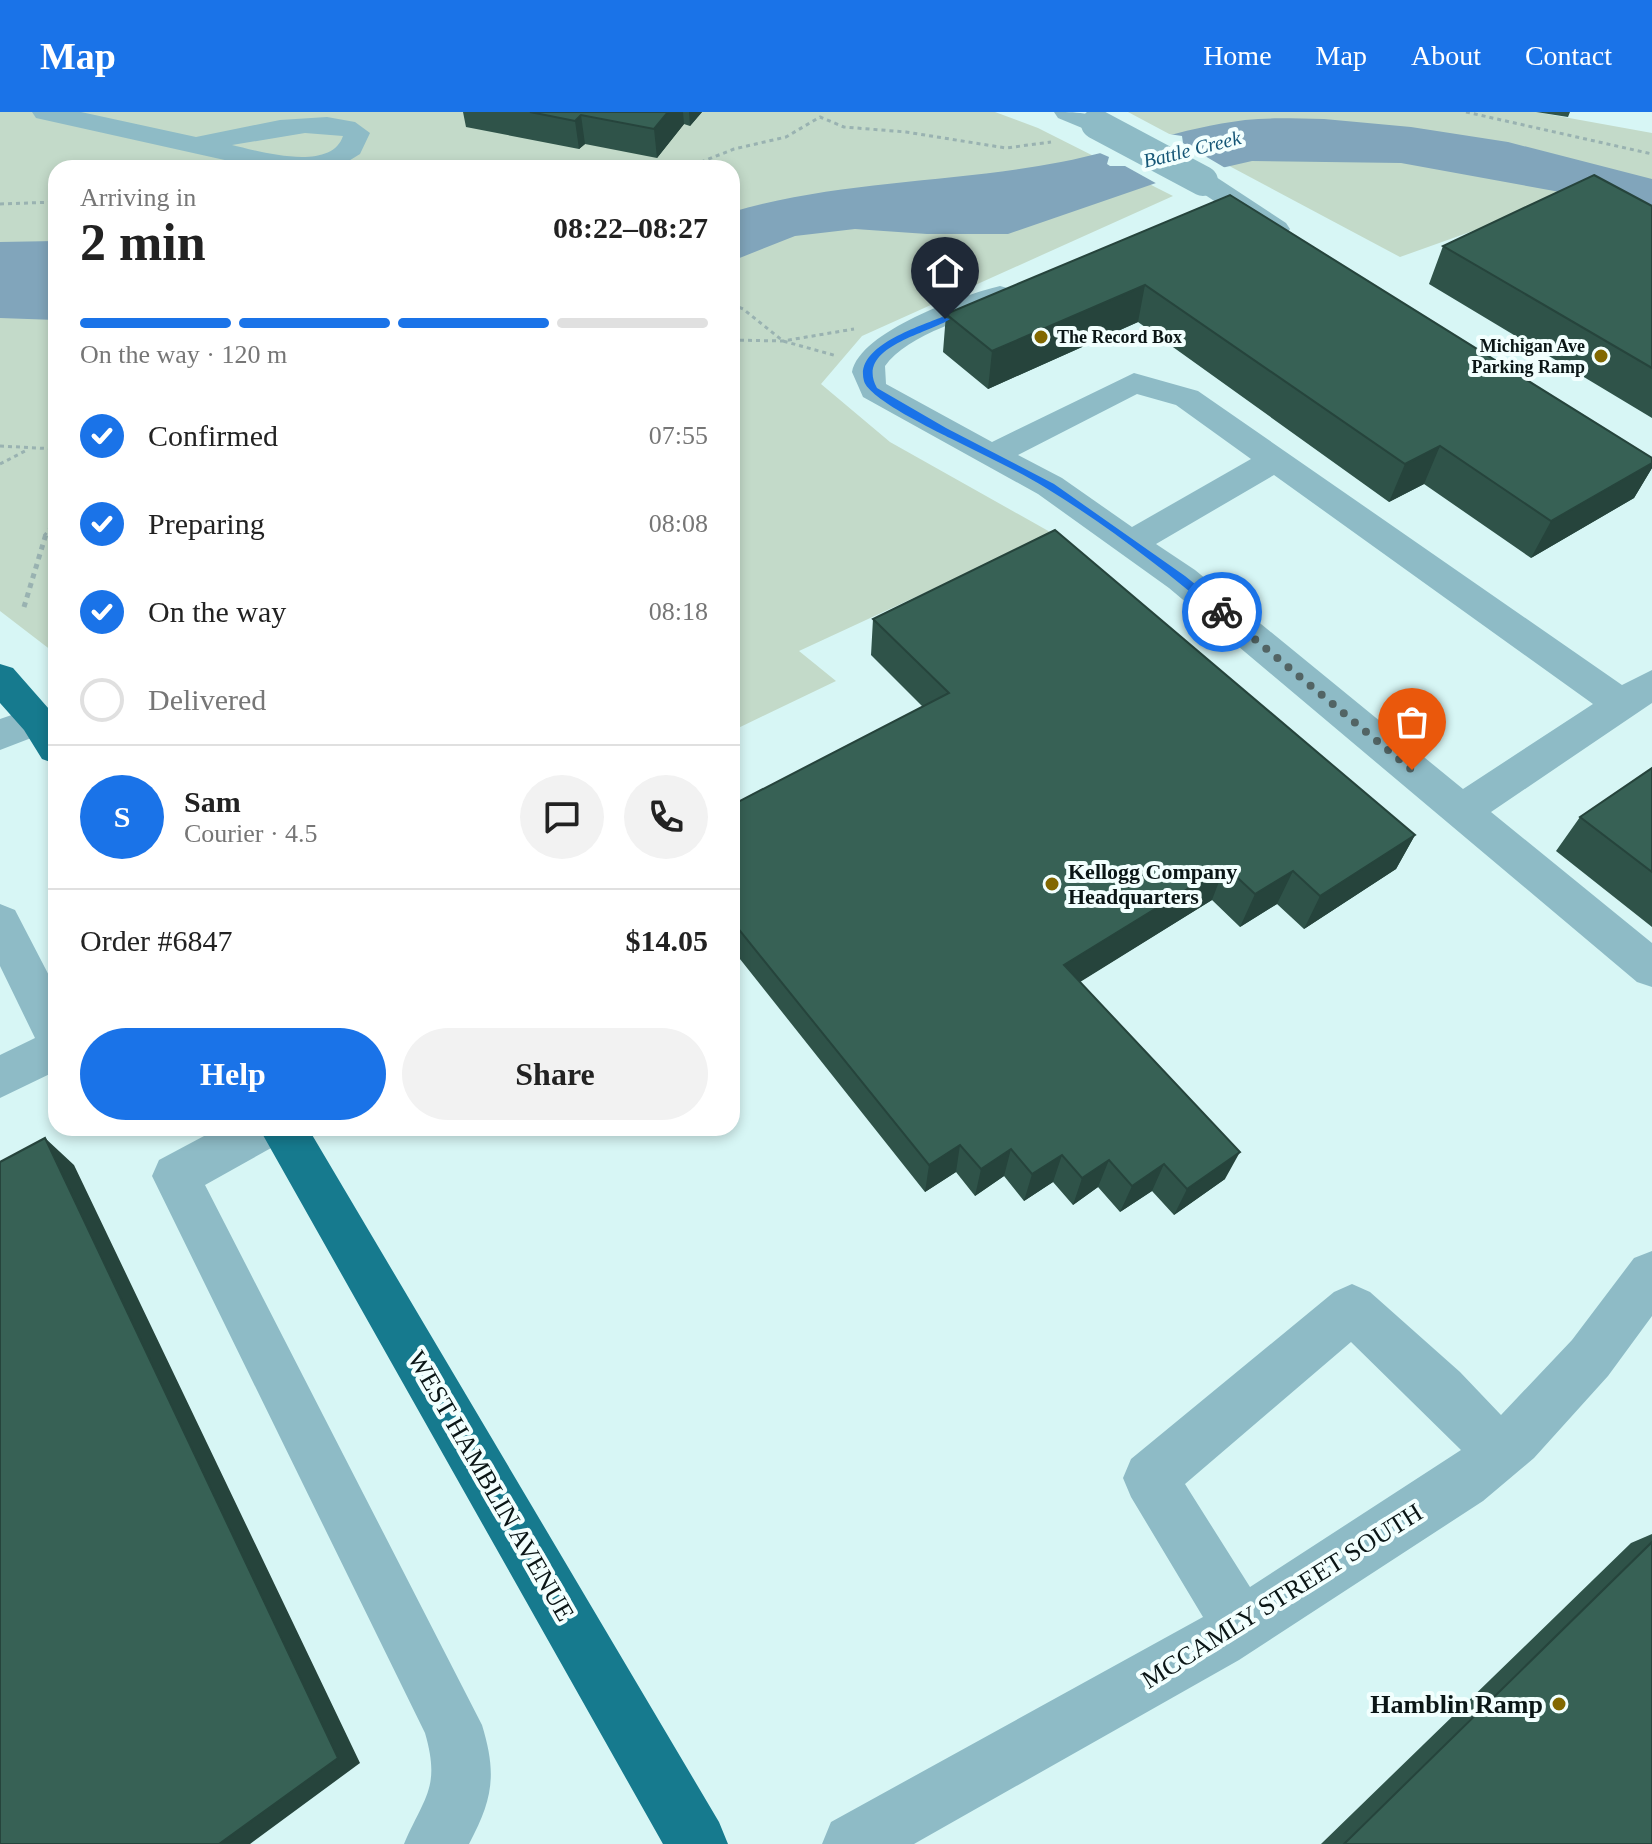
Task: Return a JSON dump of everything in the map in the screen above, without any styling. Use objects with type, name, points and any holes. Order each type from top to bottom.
[{"type":"highway","points":[[0,678],[47,734]]},
{"type":"highway","name":"WEST HAMBLIN AVENUE","points":[[288,1136],[697,1844]]},
{"type":"street","points":[[45,112],[266,160]]},
{"type":"street","points":[[1067,112],[1096,124],[1210,195],[1300,243]]},
{"type":"street","points":[[195,145],[320,119],[345,123],[357,133],[353,148],[342,156],[326,160]]},
{"type":"street","points":[[1031,282],[888,343],[869,365],[868,380],[883,397],[1050,486],[1182,579],[1652,969]]},
{"type":"street","points":[[992,455],[1134,383],[1187,398],[1275,460],[1636,694],[1461,811]]},
{"type":"street","points":[[1131,543],[1275,460]]},
{"type":"street","points":[[0,735],[47,734]]},
{"type":"street","points":[[0,922],[48,1018]]},
{"type":"street","points":[[0,1078],[48,1053]]},
{"type":"street","points":[[248,1136],[176,1176],[452,1725],[464,1760],[463,1787],[454,1812],[435,1844]]},
{"type":"street","name":"MCCAMLY STREET SOUTH","points":[[853,1844],[1241,1626],[1464,1482],[1500,1452],[1590,1358],[1652,1275]]},
{"type":"street","points":[[1241,1626],[1150,1478],[1352,1309],[1441,1391],[1500,1452]]},
{"type":"path","points":[[1466,112],[1652,154]]},
{"type":"path","points":[[706,160],[734,149],[786,137],[820,115],[844,127],[906,132],[1006,148],[1060,141]]},
{"type":"path","points":[[0,204],[48,202]]},
{"type":"path","points":[[740,308],[783,341],[869,365]]},
{"type":"path","points":[[740,340],[783,341],[861,328]]},
{"type":"path","points":[[0,446],[48,449]]},
{"type":"path","points":[[0,464],[29,449]]},
{"type":"path","points":[[24,607],[48,529]]},
{"type":"green space","points":[[0,112],[995,112],[1038,128],[1173,196],[862,336],[821,384],[890,442],[1059,537],[1015,551],[799,651],[836,681],[740,727],[740,160],[48,160],[48,648],[0,611]]},
{"type":"green space","points":[[1128,112],[1536,112],[1652,133],[1652,248],[1546,205],[1400,257]]},
{"type":"water","name":"Battle Creek","points":[[1275,118],[1411,127],[1508,142],[1652,179],[1652,218],[1582,196],[1401,163],[1252,161],[1156,183],[1008,234],[927,234],[855,229],[795,236],[740,258],[740,210],[814,194],[1061,162],[1198,128]]},
{"type":"water","points":[[48,241],[48,320],[0,318],[0,242]]},
{"type":"pier","points":[[1162,133],[1182,136],[1183,143],[1227,169],[1161,186],[1125,166],[1110,166],[1107,164],[1109,157],[1093,150]]},
{"type":"building","points":[[530,112],[668,112],[654,129],[581,115],[575,121]]},
{"type":"building","points":[[1594,175],[1652,206],[1652,368],[1443,246]]},
{"type":"building","points":[[1230,195],[1652,458],[1652,463],[1551,521],[1440,446],[1405,464],[1145,285],[992,351],[946,314]]},
{"type":"building","name":"Kellogg Company Headquarters","points":[[1055,530],[1415,835],[1320,896],[1293,871],[1255,894],[1225,866],[1064,965],[1240,1152],[1187,1189],[1164,1164],[1132,1186],[1109,1160],[1082,1178],[1062,1155],[1032,1174],[1011,1149],[981,1169],[960,1145],[929,1165],[740,931],[740,801],[949,693],[873,619]]},
{"type":"building","points":[[1652,768],[1652,872],[1580,817]]},
{"type":"building","points":[[45,1138],[338,1758],[219,1844],[0,1844],[0,1162]]},
{"type":"building","name":"Hamblin Ramp","points":[[1652,1542],[1652,1844],[1344,1844]]},
{"type":"way so far","points":[[1222,612],[1412,770]]},
{"type":"place","name":"The Record Box","points":[[1041,337]]},
{"type":"place","name":"Michigan Ave Parking Ramp","points":[[1601,356]]},
{"type":"place","name":"Kellogg Company Headquarters","points":[[1052,884]]},
{"type":"place","name":"Hamblin Ramp","points":[[1559,1704]]},
{"type":"route","points":[[945,319],[888,343],[874,357],[869,365],[868,380],[874,390],[1050,486],[1182,579],[1222,612]]}]
